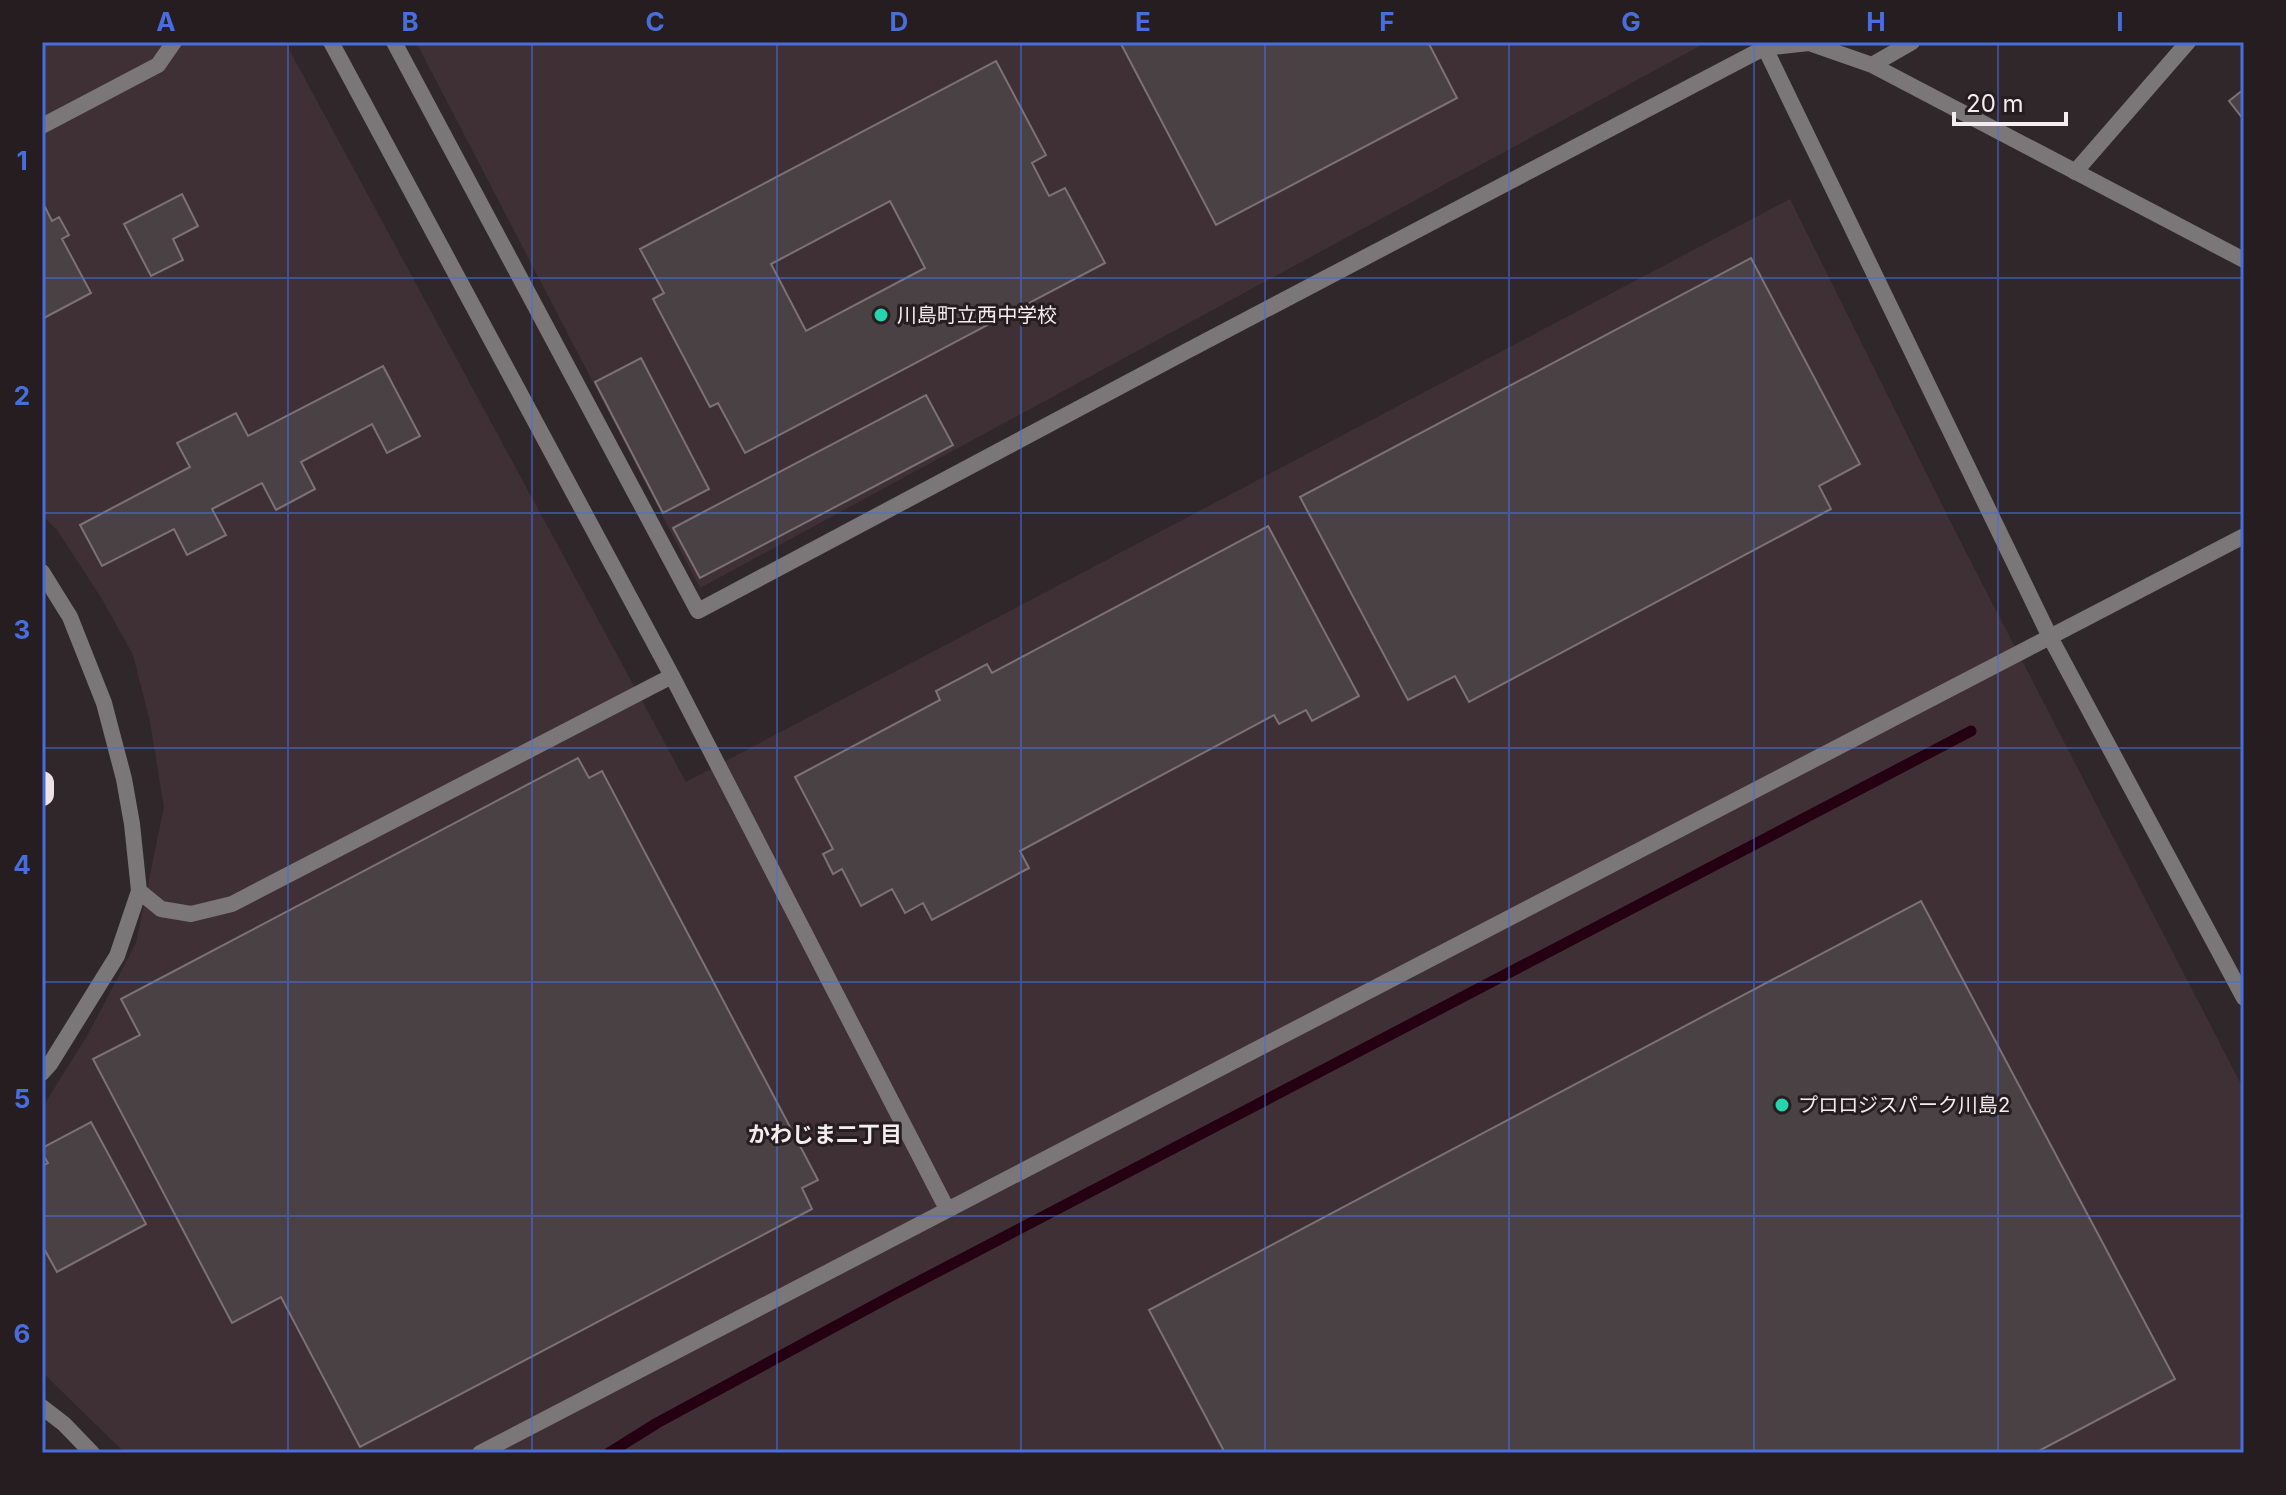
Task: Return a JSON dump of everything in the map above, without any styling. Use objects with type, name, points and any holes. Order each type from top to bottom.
[{"type":"highway","points":[[42,783],[42,794]]},
{"type":"street","points":[[42,126],[158,65],[174,42]]},
{"type":"street","points":[[331,42],[672,676],[947,1209]]},
{"type":"street","points":[[394,42],[698,611],[1763,45],[1809,43],[1872,65],[2244,260]]},
{"type":"street","points":[[1872,65],[1912,42]]},
{"type":"street","points":[[2075,172],[2188,42]]},
{"type":"street","points":[[1763,45],[2050,637],[2244,998]]},
{"type":"street","points":[[480,1453],[2244,536]]},
{"type":"street","points":[[42,572],[70,617],[104,703],[132,824],[139,891],[117,956],[42,1073]]},
{"type":"street","points":[[139,891],[161,909],[191,914],[232,904],[672,676]]},
{"type":"street","points":[[42,1407],[92,1453]]},
{"type":"shaded area","points":[[42,42],[285,42],[686,782],[1790,199],[1955,531],[2244,1090],[2244,1453],[125,1453],[42,1372],[42,1108],[87,1036],[136,943],[164,807],[150,722],[133,655],[102,599],[57,530],[42,515]]},
{"type":"shaded area","name":"川島町立西中学校","points":[[416,42],[1707,42],[700,588]]},
{"type":"building","points":[[1120,42],[1428,42],[1457,98],[1216,225]]},
{"type":"building","points":[[996,61],[1046,155],[1032,163],[1049,196],[1065,188],[1105,263],[745,453],[718,403],[710,407],[653,299],[664,293],[640,249]],"holes":[[[890,201],[925,268],[806,331],[771,264]]]},
{"type":"building","points":[[2244,89],[2244,120],[2229,101]]},
{"type":"building","points":[[182,194],[198,226],[173,239],[183,260],[151,276],[124,224]]},
{"type":"building","points":[[45,207],[52,221],[59,217],[69,235],[62,239],[91,293],[42,319],[42,208]]},
{"type":"building","points":[[1751,258],[1860,464],[1819,486],[1831,509],[1469,702],[1455,676],[1408,700],[1300,497]]},
{"type":"building","points":[[641,358],[709,489],[663,513],[595,382]]},
{"type":"building","points":[[383,366],[420,436],[387,453],[372,424],[301,462],[315,489],[276,510],[262,483],[212,509],[226,535],[187,555],[174,529],[102,566],[80,525],[190,467],[177,443],[236,413],[248,436]]},
{"type":"building","points":[[926,395],[953,445],[700,578],[673,528]]},
{"type":"building","points":[[1268,526],[1359,696],[1312,721],[1306,710],[1279,724],[1274,715],[1020,851],[1029,868],[932,920],[923,903],[905,913],[892,889],[861,906],[842,869],[833,874],[823,854],[833,849],[795,777],[940,700],[936,691],[987,664],[992,673]]},
{"type":"building","points":[[578,758],[589,778],[602,771],[818,1180],[802,1188],[812,1209],[360,1447],[281,1297],[232,1323],[93,1059],[140,1035],[121,999]]},
{"type":"building","name":"プロロジスパーク川島2","points":[[1921,901],[2175,1379],[2035,1453],[1225,1453],[1149,1310]]},
{"type":"building","points":[[91,1122],[146,1224],[57,1272],[42,1245],[42,1166],[48,1163],[42,1148]]},
{"type":"waterway","points":[[609,1453],[657,1423],[893,1295],[1971,731]]},
{"type":"place","name":"川島町立西中学校","points":[[881,315]]},
{"type":"place","name":"プロロジスパーク川島2","points":[[1782,1105]]},
{"type":"district","name":"かわじま二丁目","points":[[825,1134]]}]
